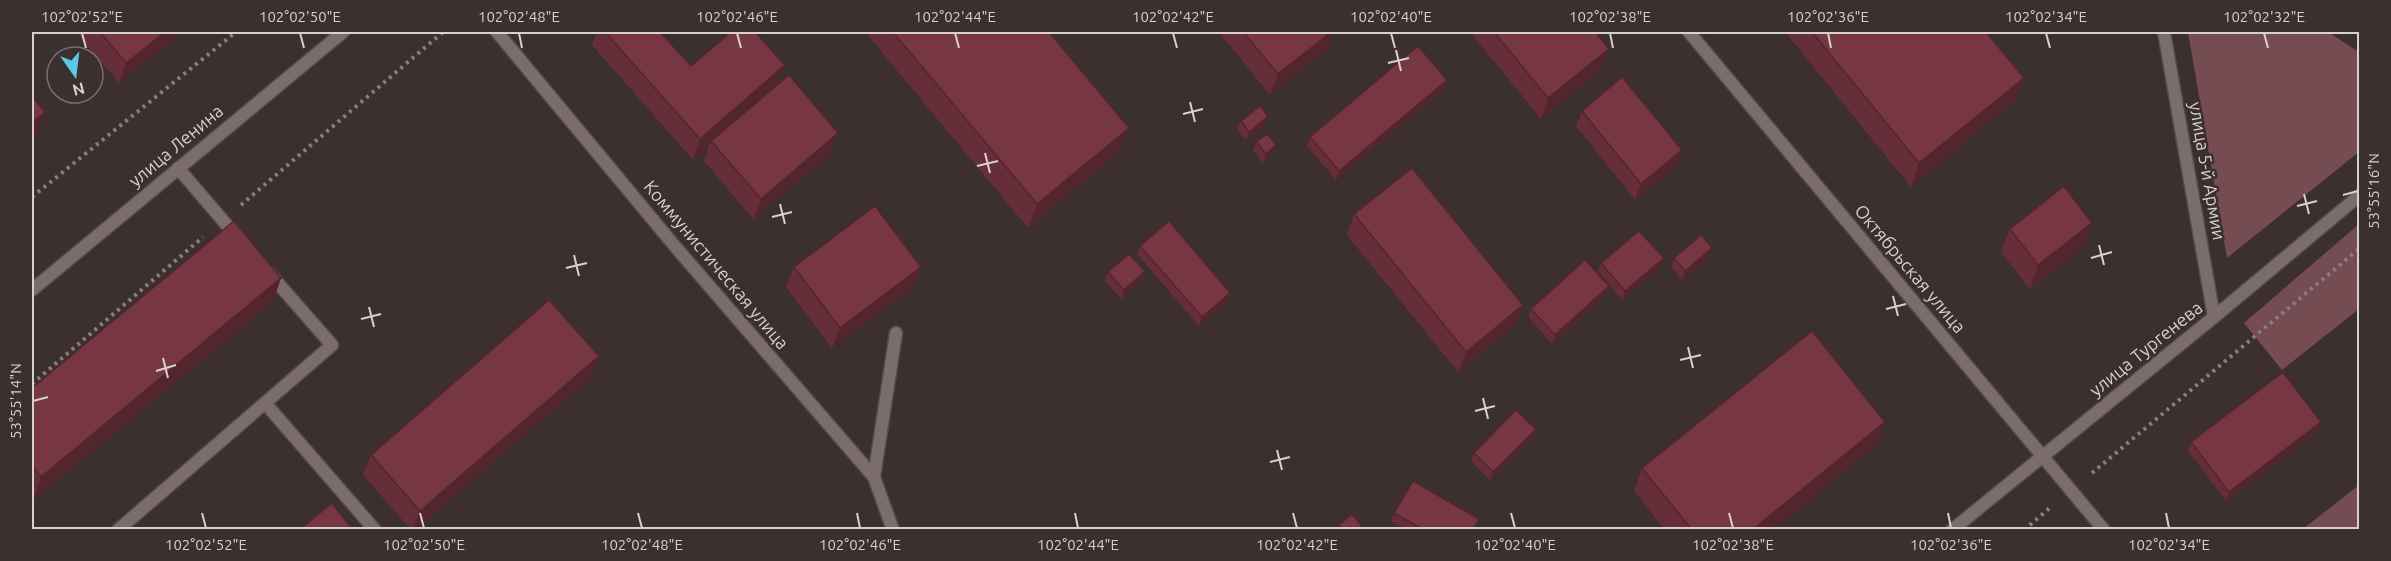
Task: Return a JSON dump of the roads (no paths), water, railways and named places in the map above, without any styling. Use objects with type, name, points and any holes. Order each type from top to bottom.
[{"type":"street","name":"улица Ленина","points":[[32,290],[343,32]]},
{"type":"street","name":"Коммунистическая улица","points":[[497,32],[673,244],[874,477],[893,530]]},
{"type":"street","name":"Октябрьская улица","points":[[1689,32],[2104,530]]},
{"type":"street","name":"улица 5-й Армии","points":[[2164,32],[2214,317]]},
{"type":"street","points":[[178,168],[246,247]]},
{"type":"street","name":"улица Тургенева","points":[[1952,530],[2360,195]]},
{"type":"street","points":[[118,530],[333,345],[262,265]]},
{"type":"street","points":[[874,477],[896,333]]},
{"type":"street","points":[[265,403],[375,530]]}]
